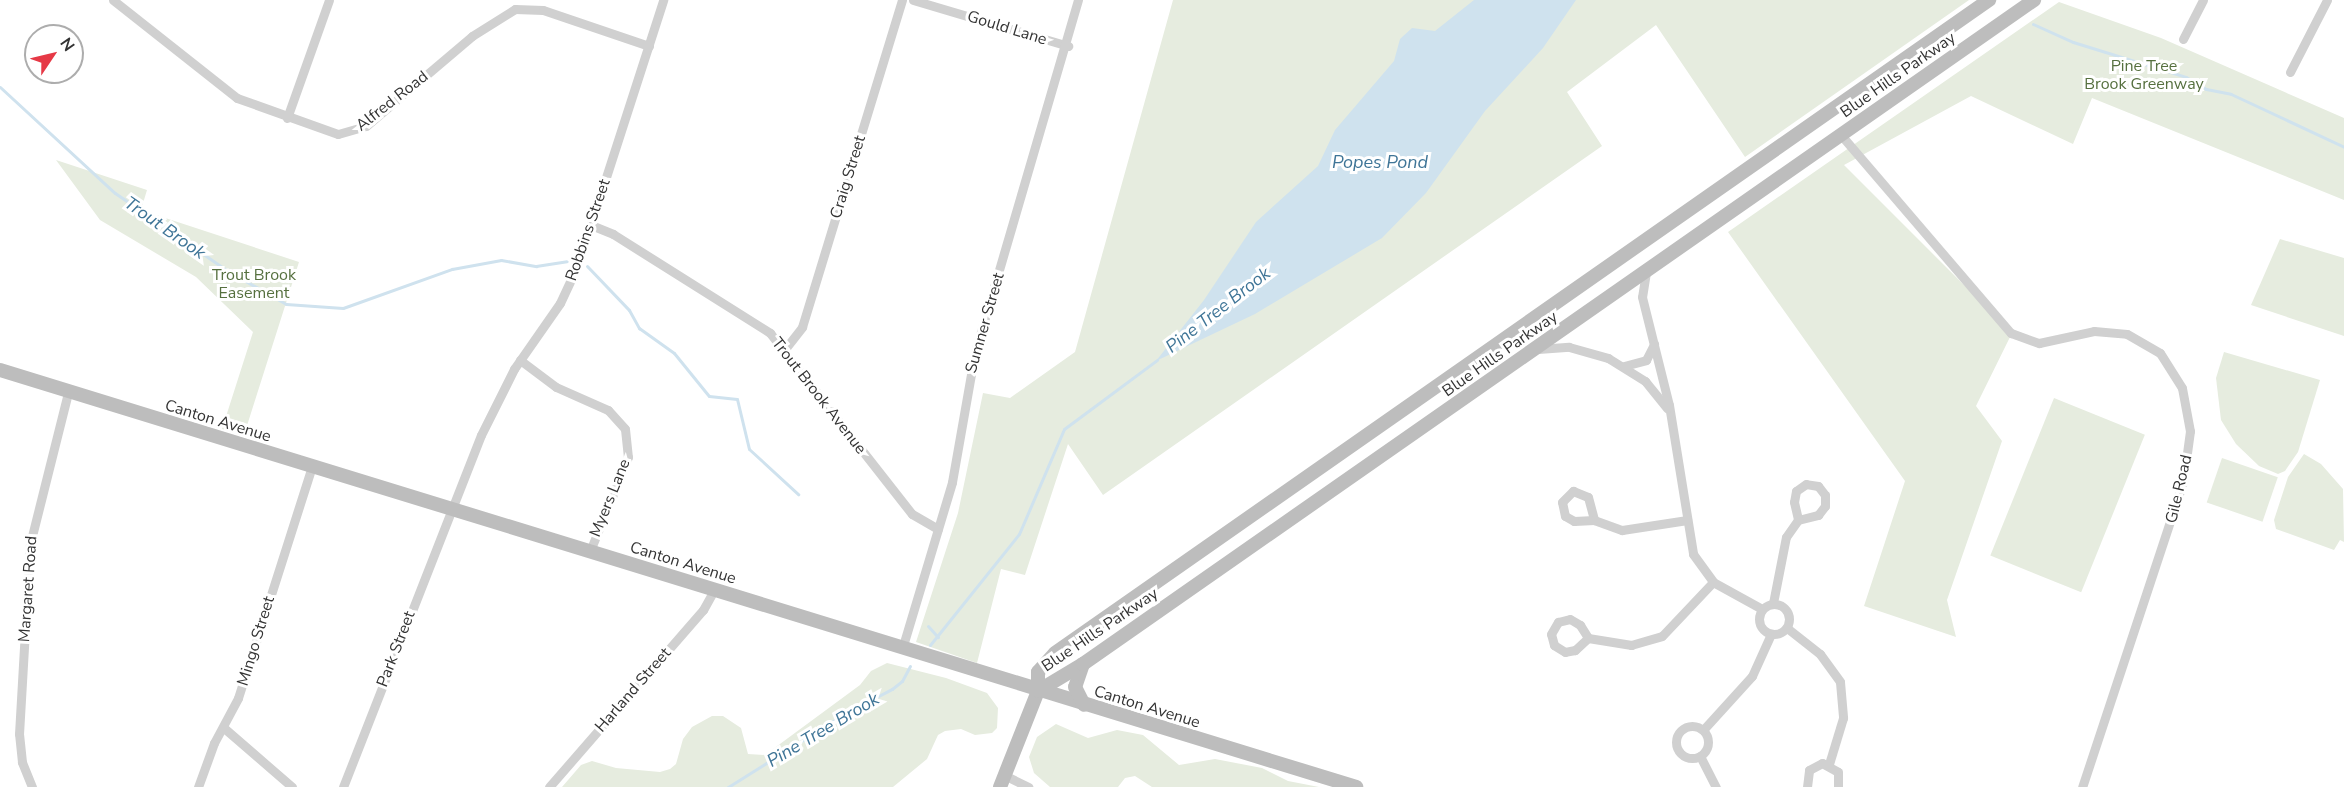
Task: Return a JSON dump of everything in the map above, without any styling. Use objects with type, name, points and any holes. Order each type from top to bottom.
[{"type":"main road","name":"Blue Hills Parkway","points":[[1038,691],[1038,672],[1062,647],[1989,0]]},
{"type":"main road","name":"Blue Hills Parkway","points":[[1038,691],[1083,664],[1464,400],[2034,0]]},
{"type":"main road","name":"Canton Avenue","points":[[0,370],[68,393],[1356,787]]},
{"type":"main road","points":[[1449,379],[1464,400]]},
{"type":"main road","points":[[1062,647],[1062,658],[1066,664],[1083,664],[1075,687],[1084,705]]},
{"type":"main road","points":[[1003,781],[1038,691]]},
{"type":"street","name":"Alfred Road","points":[[112,0],[227,91],[287,118],[330,132],[356,132],[482,28],[521,7],[543,9],[649,46]]},
{"type":"street","points":[[287,118],[329,0]]},
{"type":"street","name":"Robbins Street","points":[[449,510],[487,422],[520,360],[567,291],[591,225],[663,0]]},
{"type":"street","name":"Craig Street","points":[[785,349],[802,327],[902,0]]},
{"type":"street","name":"Gould Lane","points":[[913,0],[1068,46]]},
{"type":"street","name":"Sumner Street","points":[[902,649],[957,456],[975,352],[1068,46],[1078,0]]},
{"type":"street","points":[[2183,39],[2203,0]]},
{"type":"street","points":[[2290,72],[2326,0]]},
{"type":"street","name":"Gile Road","points":[[1841,135],[2011,333],[2039,343],[2090,332],[2127,334],[2164,357],[2182,388],[2190,431],[2185,473],[2167,539],[2082,787]]},
{"type":"street","name":"Trout Brook Avenue","points":[[591,225],[613,234],[718,298],[770,333],[785,349],[907,508],[923,524],[938,529]]},
{"type":"street","points":[[1646,272],[1642,297],[1671,415],[1687,520],[1696,561],[1713,582],[1762,609]]},
{"type":"street","points":[[1624,366],[1646,360],[1654,344]]},
{"type":"street","points":[[1535,350],[1576,348],[1624,366],[1652,388],[1671,415]]},
{"type":"street","name":"Myers Lane","points":[[520,360],[556,387],[608,410],[625,429],[628,457],[590,551]]},
{"type":"street","name":"Margaret Road","points":[[32,787],[22,762],[19,734],[30,544],[68,393]]},
{"type":"street","name":"Mingo Street","points":[[198,787],[214,743],[224,728],[240,692],[312,466]]},
{"type":"street","name":"Park Street","points":[[342,785],[449,510]]},
{"type":"street","points":[[1594,520],[1622,530],[1687,520]]},
{"type":"street","points":[[1773,603],[1781,547],[1798,520]]},
{"type":"street","points":[[1588,638],[1631,645],[1662,636],[1713,582]]},
{"type":"street","name":"Harland Street","points":[[549,787],[707,605],[714,590]]},
{"type":"street","points":[[1762,609],[1773,603]]},
{"type":"street","points":[[1773,603],[1785,610],[1787,628],[1820,654],[1840,682],[1843,718],[1829,764]]},
{"type":"street","points":[[1762,609],[1762,625],[1772,634]]},
{"type":"street","points":[[1702,730],[1752,676],[1772,634],[1787,628]]},
{"type":"street","points":[[1700,756],[1682,755],[1676,740],[1685,727],[1702,730]]},
{"type":"street","points":[[224,728],[292,787]]},
{"type":"street","points":[[1700,756],[1708,745],[1702,730]]},
{"type":"street","points":[[1700,756],[1716,787]]},
{"type":"street","points":[[1806,787],[1810,767],[1829,764]]},
{"type":"street","points":[[1829,764],[1839,774],[1838,787]]},
{"type":"street","points":[[1003,781],[1029,787]]},
{"type":"green space","points":[[1173,0],[1969,0],[1745,157],[1656,25],[1567,92],[1602,146],[1103,495],[1068,444],[1025,575],[1001,569],[977,663],[916,642],[958,513],[983,393],[1010,398],[1075,352]]},
{"type":"green space","name":"Pine Tree Brook Greenway","points":[[2059,2],[2161,38],[2344,118],[2344,200],[2092,98],[2073,144],[1971,96],[1844,165],[2012,333],[1976,406],[2002,441],[1947,600],[1956,637],[1864,606],[1905,481],[1728,232]]},
{"type":"green space","name":"Trout Brook Easement","points":[[56,160],[147,190],[141,210],[299,262],[244,435],[222,429],[253,332],[196,277],[100,220]]},
{"type":"green space","points":[[2280,239],[2344,258],[2344,336],[2251,305]]},
{"type":"green space","points":[[2224,352],[2320,380],[2298,452],[2285,471],[2278,474],[2259,466],[2236,444],[2221,420],[2216,378]]},
{"type":"green space","points":[[2054,398],[2145,435],[2081,592],[1990,556]]},
{"type":"green space","points":[[2304,454],[2321,464],[2343,489],[2344,542],[2340,540],[2334,550],[2276,529],[2274,520],[2288,477]]},
{"type":"green space","points":[[2222,458],[2278,477],[2262,522],[2207,502]]},
{"type":"green space","points":[[887,663],[946,678],[987,693],[998,708],[997,728],[992,733],[975,735],[961,729],[945,731],[938,735],[927,759],[893,787],[562,787],[581,765],[592,761],[616,768],[660,772],[670,769],[676,764],[683,739],[692,727],[712,716],[723,716],[741,728],[748,754],[765,755],[860,685],[871,671]]},
{"type":"green space","points":[[1056,724],[1088,738],[1117,730],[1143,735],[1179,765],[1215,759],[1262,768],[1288,781],[1319,787],[1152,787],[1135,776],[1125,778],[1118,787],[1050,787],[1034,773],[1029,757],[1037,737]]},
{"type":"water","name":"Popes Pond","points":[[1474,0],[1576,0],[1543,48],[1485,111],[1426,193],[1382,238],[1255,314],[1156,361],[1204,300],[1256,222],[1318,166],[1335,130],[1394,61],[1400,39],[1412,28],[1435,31]]},
{"type":"waterway","name":"Pine Tree Brook","points":[[2033,24],[2073,42],[2186,77],[2206,89],[2231,94],[2344,147]]},
{"type":"waterway","name":"Trout Brook","points":[[0,87],[115,193],[226,270],[286,304],[343,308],[452,269],[501,260],[536,266],[567,261]]},
{"type":"waterway","name":"Trout Brook","points":[[587,266],[629,310],[639,328],[674,353],[709,396],[737,399],[749,449],[798,494]]},
{"type":"waterway","name":"Pine Tree Brook","points":[[930,645],[1019,534],[1064,429],[1157,360]]},
{"type":"waterway","name":"Trout Brook","points":[[928,626],[938,637]]},
{"type":"waterway","name":"Pine Tree Brook","points":[[728,787],[846,713],[892,689],[902,681],[910,666]]}]
